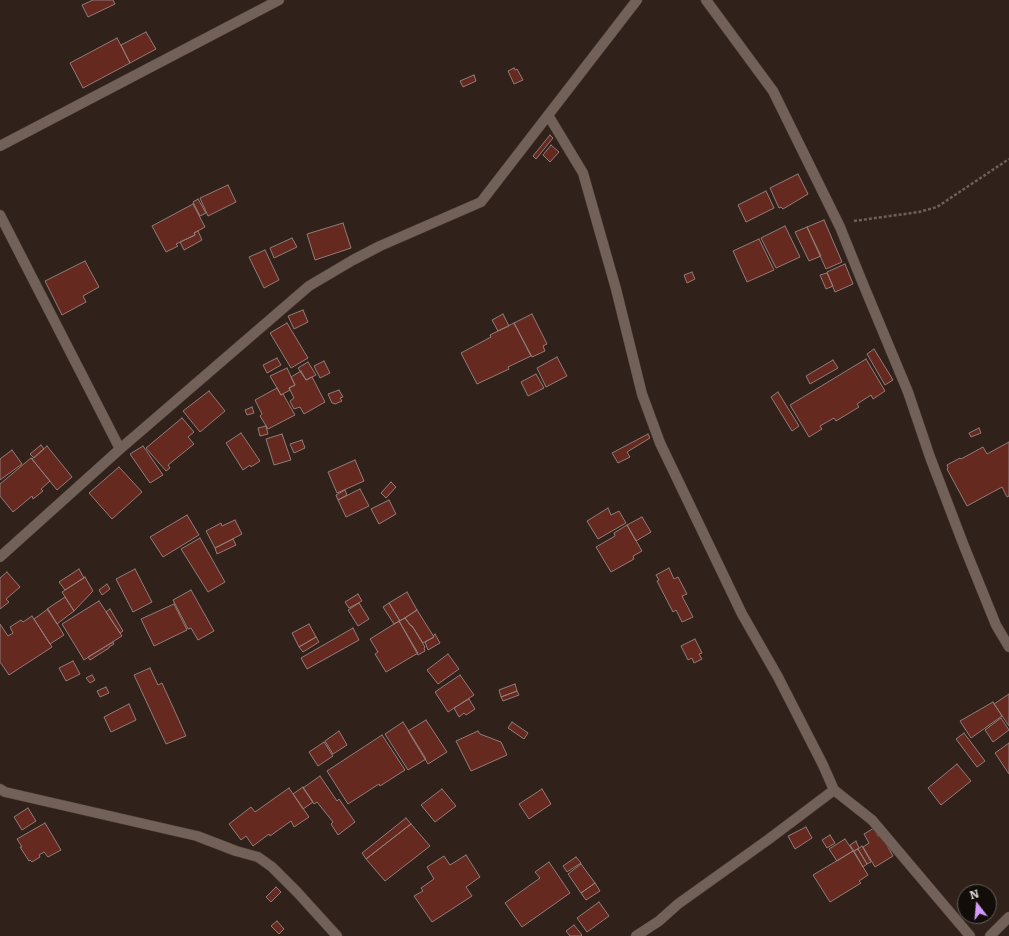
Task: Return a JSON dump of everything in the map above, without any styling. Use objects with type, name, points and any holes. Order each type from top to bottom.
[{"type":"street","points":[[0,146],[279,0]]},
{"type":"street","points":[[0,557],[120,449],[309,286],[380,246],[481,202],[637,0]]},
{"type":"street","points":[[706,0],[773,91],[840,227],[908,392],[930,457],[964,546],[996,625],[1009,647]]},
{"type":"street","points":[[548,115],[583,173],[616,289],[642,394],[660,443],[739,607],[778,677],[823,765],[834,790],[872,820],[970,936]]},
{"type":"street","points":[[0,215],[120,449]]},
{"type":"street","points":[[0,789],[5,792],[197,836],[236,851],[258,857],[272,867],[337,936]]},
{"type":"street","points":[[636,936],[660,921],[678,904],[769,839],[834,790]]},
{"type":"street","points":[[990,936],[1009,917]]},
{"type":"path","points":[[840,227],[856,221],[919,212],[937,206],[1009,159]]},
{"type":"building","points":[[93,0],[113,0],[115,4],[88,17],[82,5]]},
{"type":"building","points":[[146,32],[156,49],[130,63],[121,45]]},
{"type":"building","points":[[117,38],[130,63],[83,88],[70,63]]},
{"type":"building","points":[[514,68],[515,70],[517,69],[523,80],[514,84],[508,71]]},
{"type":"building","points":[[474,75],[476,81],[463,87],[460,81]]},
{"type":"building","points":[[550,135],[553,138],[536,159],[533,156]]},
{"type":"building","points":[[551,145],[559,152],[550,162],[543,155]]},
{"type":"building","points":[[798,174],[808,194],[783,209],[781,207],[779,208],[770,188]]},
{"type":"building","points":[[228,185],[236,202],[208,216],[200,198]]},
{"type":"building","points":[[766,191],[774,208],[746,222],[738,205]]},
{"type":"building","points":[[198,199],[206,213],[200,216],[193,202]]},
{"type":"building","points":[[193,204],[205,227],[194,233],[195,235],[176,244],[178,246],[166,252],[152,226]]},
{"type":"building","points":[[824,220],[842,262],[826,269],[807,227]]},
{"type":"building","points":[[343,223],[351,248],[315,260],[307,234]]},
{"type":"building","points":[[785,226],[800,257],[776,268],[761,238]]},
{"type":"building","points":[[807,227],[821,256],[809,261],[795,232]]},
{"type":"building","points":[[198,231],[202,240],[184,250],[180,242],[195,235],[194,233]]},
{"type":"building","points":[[292,238],[297,247],[274,258],[270,248]]},
{"type":"building","points":[[759,239],[774,270],[747,282],[733,251]]},
{"type":"building","points":[[265,250],[279,280],[264,288],[249,257]]},
{"type":"building","points":[[85,261],[99,287],[83,296],[86,302],[62,315],[45,281]]},
{"type":"building","points":[[845,264],[853,284],[835,292],[827,272]]},
{"type":"building","points":[[692,272],[695,279],[687,283],[684,275]]},
{"type":"building","points":[[827,273],[833,286],[826,289],[820,275]]},
{"type":"building","points":[[303,310],[308,322],[294,329],[288,316]]},
{"type":"building","points":[[503,314],[509,326],[498,331],[492,320]]},
{"type":"building","points":[[532,314],[547,344],[543,346],[545,351],[532,357],[514,323]]},
{"type":"building","points":[[287,323],[308,358],[291,368],[270,333]]},
{"type":"building","points":[[514,323],[531,356],[508,367],[509,369],[477,384],[461,353],[491,337],[490,335]]},
{"type":"building","points":[[874,349],[893,380],[885,385],[867,354]]},
{"type":"building","points":[[557,357],[567,376],[546,387],[537,368]]},
{"type":"building","points":[[277,358],[281,365],[267,373],[263,365]]},
{"type":"building","points":[[866,359],[885,391],[873,399],[871,395],[857,404],[859,407],[836,421],[834,418],[820,426],[822,429],[809,437],[790,405]]},
{"type":"building","points":[[833,360],[838,368],[810,384],[806,376]]},
{"type":"building","points":[[324,361],[330,373],[320,378],[314,366]]},
{"type":"building","points":[[308,362],[316,375],[306,380],[298,368]]},
{"type":"building","points":[[287,368],[295,385],[281,395],[270,376]]},
{"type":"building","points":[[301,371],[306,380],[312,377],[325,402],[304,414],[300,407],[294,409],[290,401],[294,398],[289,388],[295,385],[291,377]]},
{"type":"building","points":[[536,374],[544,388],[528,396],[521,382]]},
{"type":"building","points":[[277,388],[281,395],[283,394],[295,415],[268,429],[260,416],[262,414],[255,400]]},
{"type":"building","points":[[339,390],[343,397],[340,398],[342,401],[335,404],[332,403],[328,394]]},
{"type":"building","points":[[209,391],[225,411],[200,432],[183,411]]},
{"type":"building","points":[[778,392],[799,426],[792,431],[771,397]]},
{"type":"building","points":[[252,407],[254,413],[247,415],[245,410]]},
{"type":"building","points":[[182,418],[194,432],[188,437],[194,444],[168,465],[170,468],[166,471],[146,448]]},
{"type":"building","points":[[266,426],[268,434],[260,436],[258,428]]},
{"type":"building","points":[[979,428],[981,433],[971,437],[969,433]]},
{"type":"building","points":[[241,433],[260,461],[243,470],[226,443]]},
{"type":"building","points":[[282,434],[291,460],[274,465],[266,439]]},
{"type":"building","points":[[648,434],[650,438],[627,452],[630,457],[618,463],[612,453]]},
{"type":"building","points":[[302,440],[305,448],[294,453],[290,444]]},
{"type":"building","points":[[1009,442],[1009,496],[1007,497],[1002,487],[967,506],[947,469],[947,465],[983,447],[987,454]]},
{"type":"building","points":[[41,445],[44,449],[34,458],[30,454]]},
{"type":"building","points":[[47,446],[72,477],[57,490],[32,459]]},
{"type":"building","points":[[143,446],[163,475],[150,483],[130,454]]},
{"type":"building","points":[[12,450],[22,464],[0,480],[0,459]]},
{"type":"building","points":[[31,458],[50,481],[41,489],[43,491],[33,499],[32,496],[13,512],[0,496],[0,484]]},
{"type":"building","points":[[355,460],[364,481],[337,493],[328,472]]},
{"type":"building","points":[[119,467],[142,492],[112,519],[89,493]]},
{"type":"building","points":[[391,482],[396,487],[386,498],[381,493]]},
{"type":"building","points":[[360,489],[369,506],[346,517],[338,500]]},
{"type":"building","points":[[345,490],[347,495],[338,500],[336,495]]},
{"type":"building","points":[[389,500],[396,514],[379,524],[371,509]]},
{"type":"building","points":[[608,508],[611,515],[619,511],[626,523],[598,539],[587,521]]},
{"type":"building","points":[[187,515],[199,535],[163,557],[150,537]]},
{"type":"building","points":[[642,517],[651,532],[636,541],[627,525]]},
{"type":"building","points":[[235,520],[242,534],[215,548],[206,531],[221,523],[222,526]]},
{"type":"building","points":[[627,525],[642,551],[633,556],[634,559],[611,572],[596,547],[615,536],[614,533]]},
{"type":"building","points":[[200,538],[225,582],[208,592],[181,549]]},
{"type":"building","points":[[233,539],[236,545],[217,554],[215,548]]},
{"type":"building","points":[[669,568],[674,579],[678,577],[687,594],[682,596],[693,617],[682,622],[676,610],[673,612],[657,581],[659,580],[656,575]]},
{"type":"building","points":[[79,569],[84,578],[65,590],[59,582]]},
{"type":"building","points":[[135,569],[152,602],[133,612],[116,579]]},
{"type":"building","points":[[7,572],[20,587],[6,599],[9,602],[0,609],[0,578]]},
{"type":"building","points":[[85,577],[93,591],[74,611],[62,592]]},
{"type":"building","points":[[107,584],[110,589],[102,595],[99,590]]},
{"type":"building","points":[[191,590],[214,631],[198,640],[191,628],[188,629],[173,600]]},
{"type":"building","points":[[407,592],[417,610],[400,621],[389,603]]},
{"type":"building","points":[[358,594],[362,601],[349,608],[345,602]]},
{"type":"building","points":[[65,597],[74,611],[57,624],[47,609]]},
{"type":"building","points":[[99,601],[122,636],[84,660],[62,624]]},
{"type":"building","points":[[359,603],[369,619],[358,626],[348,610]]},
{"type":"building","points":[[389,603],[400,621],[394,624],[383,607]]},
{"type":"building","points":[[174,604],[187,630],[154,646],[141,619]]},
{"type":"building","points":[[48,609],[64,635],[50,644],[34,619]]},
{"type":"building","points":[[110,609],[123,631],[120,633],[106,612]]},
{"type":"building","points":[[417,610],[434,637],[423,643],[405,618]]},
{"type":"building","points":[[32,616],[52,647],[9,675],[0,662],[0,624],[8,636],[13,633],[10,627],[21,620],[23,622]]},
{"type":"building","points":[[405,618],[412,626],[425,647],[425,651],[418,655],[399,621]]},
{"type":"building","points":[[399,621],[418,653],[386,672],[375,654],[378,652],[370,639]]},
{"type":"building","points":[[309,624],[316,637],[299,647],[292,633]]},
{"type":"building","points":[[353,628],[359,640],[307,669],[301,658]]},
{"type":"building","points":[[435,634],[440,643],[428,650],[425,642],[434,637],[433,636]]},
{"type":"building","points":[[316,637],[319,642],[303,652],[299,647]]},
{"type":"building","points":[[695,639],[702,653],[699,654],[702,659],[694,663],[692,658],[688,660],[681,646]]},
{"type":"building","points":[[113,642],[114,644],[109,648],[90,660],[88,657]]},
{"type":"building","points":[[448,654],[459,669],[438,684],[427,670]]},
{"type":"building","points":[[73,661],[80,674],[66,681],[59,668]]},
{"type":"building","points":[[150,668],[158,685],[162,683],[186,736],[166,744],[134,675]]},
{"type":"building","points":[[92,675],[95,680],[90,683],[86,678]]},
{"type":"building","points":[[460,675],[474,695],[448,712],[435,692]]},
{"type":"building","points":[[515,684],[517,691],[501,697],[499,690]]},
{"type":"building","points":[[106,687],[109,693],[100,697],[97,691]]},
{"type":"building","points":[[517,691],[519,695],[503,701],[501,697]]},
{"type":"building","points":[[1009,694],[1009,726],[994,704]]},
{"type":"building","points":[[469,699],[475,709],[466,715],[464,713],[459,717],[454,708]]},
{"type":"building","points":[[993,702],[1002,716],[971,738],[960,721]]},
{"type":"building","points":[[129,704],[136,720],[111,732],[104,717]]},
{"type":"building","points":[[1001,718],[1009,730],[993,742],[985,730]]},
{"type":"building","points":[[426,720],[447,752],[428,764],[408,731]]},
{"type":"building","points":[[403,722],[426,759],[408,770],[385,734]]},
{"type":"building","points":[[512,722],[528,733],[524,739],[508,728]]},
{"type":"building","points":[[339,731],[347,745],[333,754],[325,741]]},
{"type":"building","points":[[478,731],[480,734],[501,742],[507,755],[471,771],[456,741]]},
{"type":"building","points":[[964,733],[985,761],[977,767],[956,739]]},
{"type":"building","points":[[382,735],[405,770],[380,786],[379,784],[348,804],[327,771]]},
{"type":"building","points":[[324,742],[333,756],[318,766],[309,752]]},
{"type":"building","points":[[1009,743],[1009,774],[995,753]]},
{"type":"building","points":[[957,764],[971,781],[941,805],[928,788]]},
{"type":"building","points":[[320,776],[337,801],[339,799],[355,822],[338,835],[331,824],[333,822],[317,802],[314,804],[303,788]]},
{"type":"building","points":[[303,787],[313,802],[303,809],[293,794]]},
{"type":"building","points":[[289,788],[309,817],[294,827],[291,821],[270,836],[269,834],[253,846],[246,836],[241,840],[229,824],[251,807],[255,812]]},
{"type":"building","points":[[442,789],[456,806],[435,822],[421,805]]},
{"type":"building","points":[[542,789],[551,804],[529,819],[519,804]]},
{"type":"building","points":[[28,808],[36,821],[22,830],[14,817]]},
{"type":"building","points":[[406,818],[411,824],[366,859],[362,853]]},
{"type":"building","points":[[45,823],[61,850],[48,857],[44,852],[39,855],[40,857],[32,862],[30,860],[29,861],[17,839]]},
{"type":"building","points":[[411,824],[430,846],[385,881],[366,859]]},
{"type":"building","points":[[806,827],[812,838],[795,849],[788,836]]},
{"type":"building","points":[[874,828],[878,836],[881,835],[893,856],[875,867],[863,847],[869,843],[864,834]]},
{"type":"building","points":[[830,835],[835,843],[827,848],[822,840]]},
{"type":"building","points":[[845,839],[853,851],[837,861],[829,849]]},
{"type":"building","points":[[856,841],[859,848],[854,851],[850,845]]},
{"type":"building","points":[[862,846],[871,862],[867,864],[858,849]]},
{"type":"building","points":[[858,849],[867,864],[863,867],[854,851]]},
{"type":"building","points":[[853,851],[868,875],[859,881],[861,883],[830,902],[813,875]]},
{"type":"building","points":[[466,855],[480,877],[466,887],[472,896],[432,922],[414,896],[423,891],[421,888],[434,879],[427,867],[444,856],[450,865]]},
{"type":"building","points":[[576,857],[581,863],[567,872],[563,866]]},
{"type":"building","points":[[549,862],[570,893],[522,927],[505,903],[540,878],[535,872]]},
{"type":"building","points":[[581,864],[595,883],[581,893],[568,874]]},
{"type":"building","points":[[595,883],[600,891],[586,900],[581,893]]},
{"type":"building","points":[[276,887],[281,892],[271,902],[266,897]]},
{"type":"building","points":[[599,902],[609,916],[587,932],[577,918]]},
{"type":"building","points":[[277,921],[284,929],[279,934],[271,926]]},
{"type":"building","points":[[574,925],[582,935],[581,936],[570,936],[566,931]]}]
